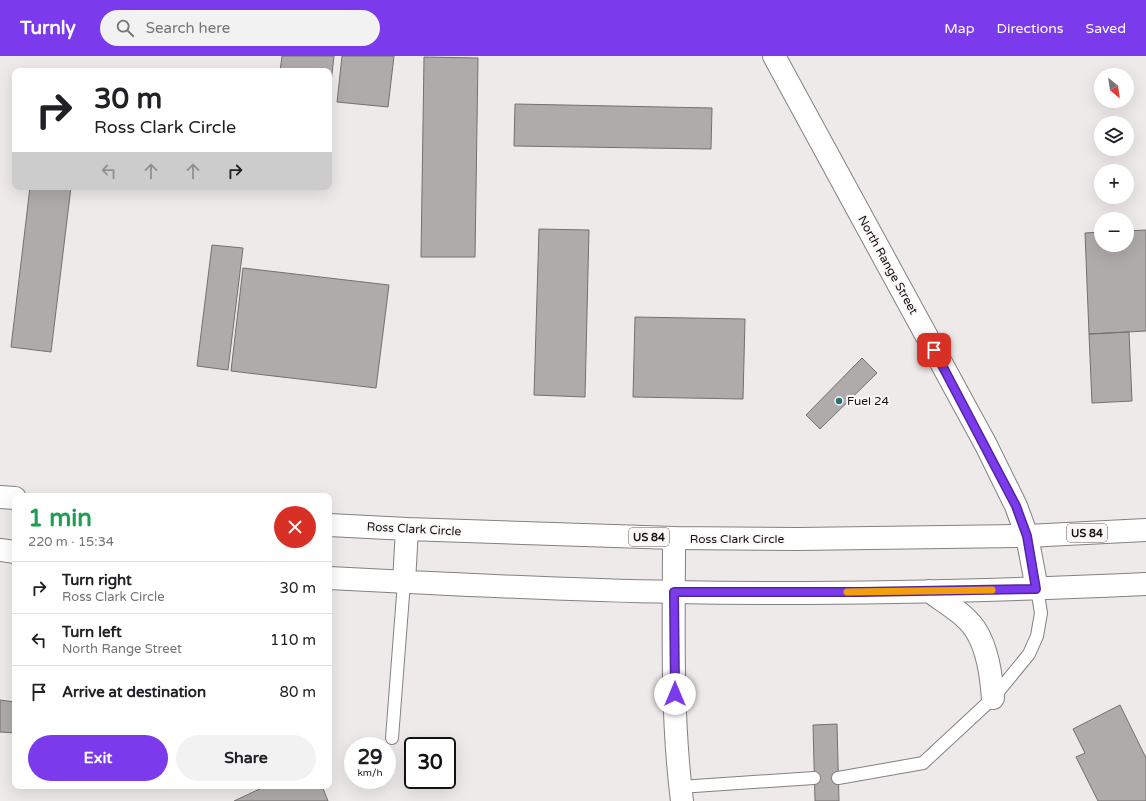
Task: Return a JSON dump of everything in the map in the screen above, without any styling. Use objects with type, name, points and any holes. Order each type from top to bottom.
[{"type":"main road","name":"North Range Street","points":[[774,56],[986,445],[1016,506],[1027,536],[1036,589]]},
{"type":"main road","points":[[0,497],[12,498]]},
{"type":"main road","name":"Ross Clark Circle","points":[[332,524],[407,529],[674,538],[806,539],[1027,536],[1146,530]]},
{"type":"main road","points":[[404,582],[407,529]]},
{"type":"main road","points":[[674,538],[676,741],[681,794]]},
{"type":"main road","points":[[0,550],[12,552]]},
{"type":"main road","points":[[332,578],[674,592],[929,591],[1036,589],[1146,584]]},
{"type":"main road","points":[[929,591],[961,615],[974,628],[980,640],[991,673],[992,698]]},
{"type":"lane","points":[[392,737],[404,582]]},
{"type":"lane","points":[[838,778],[923,763],[992,698],[1029,654],[1037,636],[1041,613],[1036,589]]},
{"type":"lane","points":[[681,794],[814,778]]},
{"type":"building","points":[[282,56],[334,56],[332,74],[332,68],[280,68]]},
{"type":"building","points":[[342,56],[394,56],[388,107],[337,102]]},
{"type":"building","points":[[424,57],[478,58],[475,257],[421,257]]},
{"type":"building","points":[[515,104],[712,108],[711,149],[514,146]]},
{"type":"building","points":[[30,190],[71,190],[51,352],[11,347]]},
{"type":"building","points":[[539,229],[589,230],[585,397],[534,395]]},
{"type":"building","points":[[1146,230],[1146,331],[1089,334],[1085,233],[1094,232],[1094,252],[1134,252],[1134,231]]},
{"type":"building","points":[[212,245],[243,248],[228,370],[197,366]]},
{"type":"building","points":[[243,268],[389,285],[376,388],[231,371]]},
{"type":"building","points":[[635,317],[745,319],[743,399],[633,397]]},
{"type":"building","points":[[1129,332],[1132,401],[1092,403],[1089,334]]},
{"type":"building","points":[[862,358],[877,373],[820,429],[806,415]]},
{"type":"building","points":[[0,700],[12,702],[12,733],[0,732]]},
{"type":"building","points":[[1120,705],[1146,758],[1146,801],[1098,801],[1076,757],[1085,753],[1073,729]]},
{"type":"building","points":[[837,724],[839,801],[815,801],[813,725]]},
{"type":"building","points":[[260,789],[323,789],[328,801],[234,801]]},
{"type":"slow traffic","points":[[847,592],[992,590]]},
{"type":"place","name":"Fuel 24","points":[[839,401]]},
{"type":"route","points":[[675,694],[674,592],[861,592],[1036,589],[1027,536],[1016,506],[986,445],[934,350]]}]
